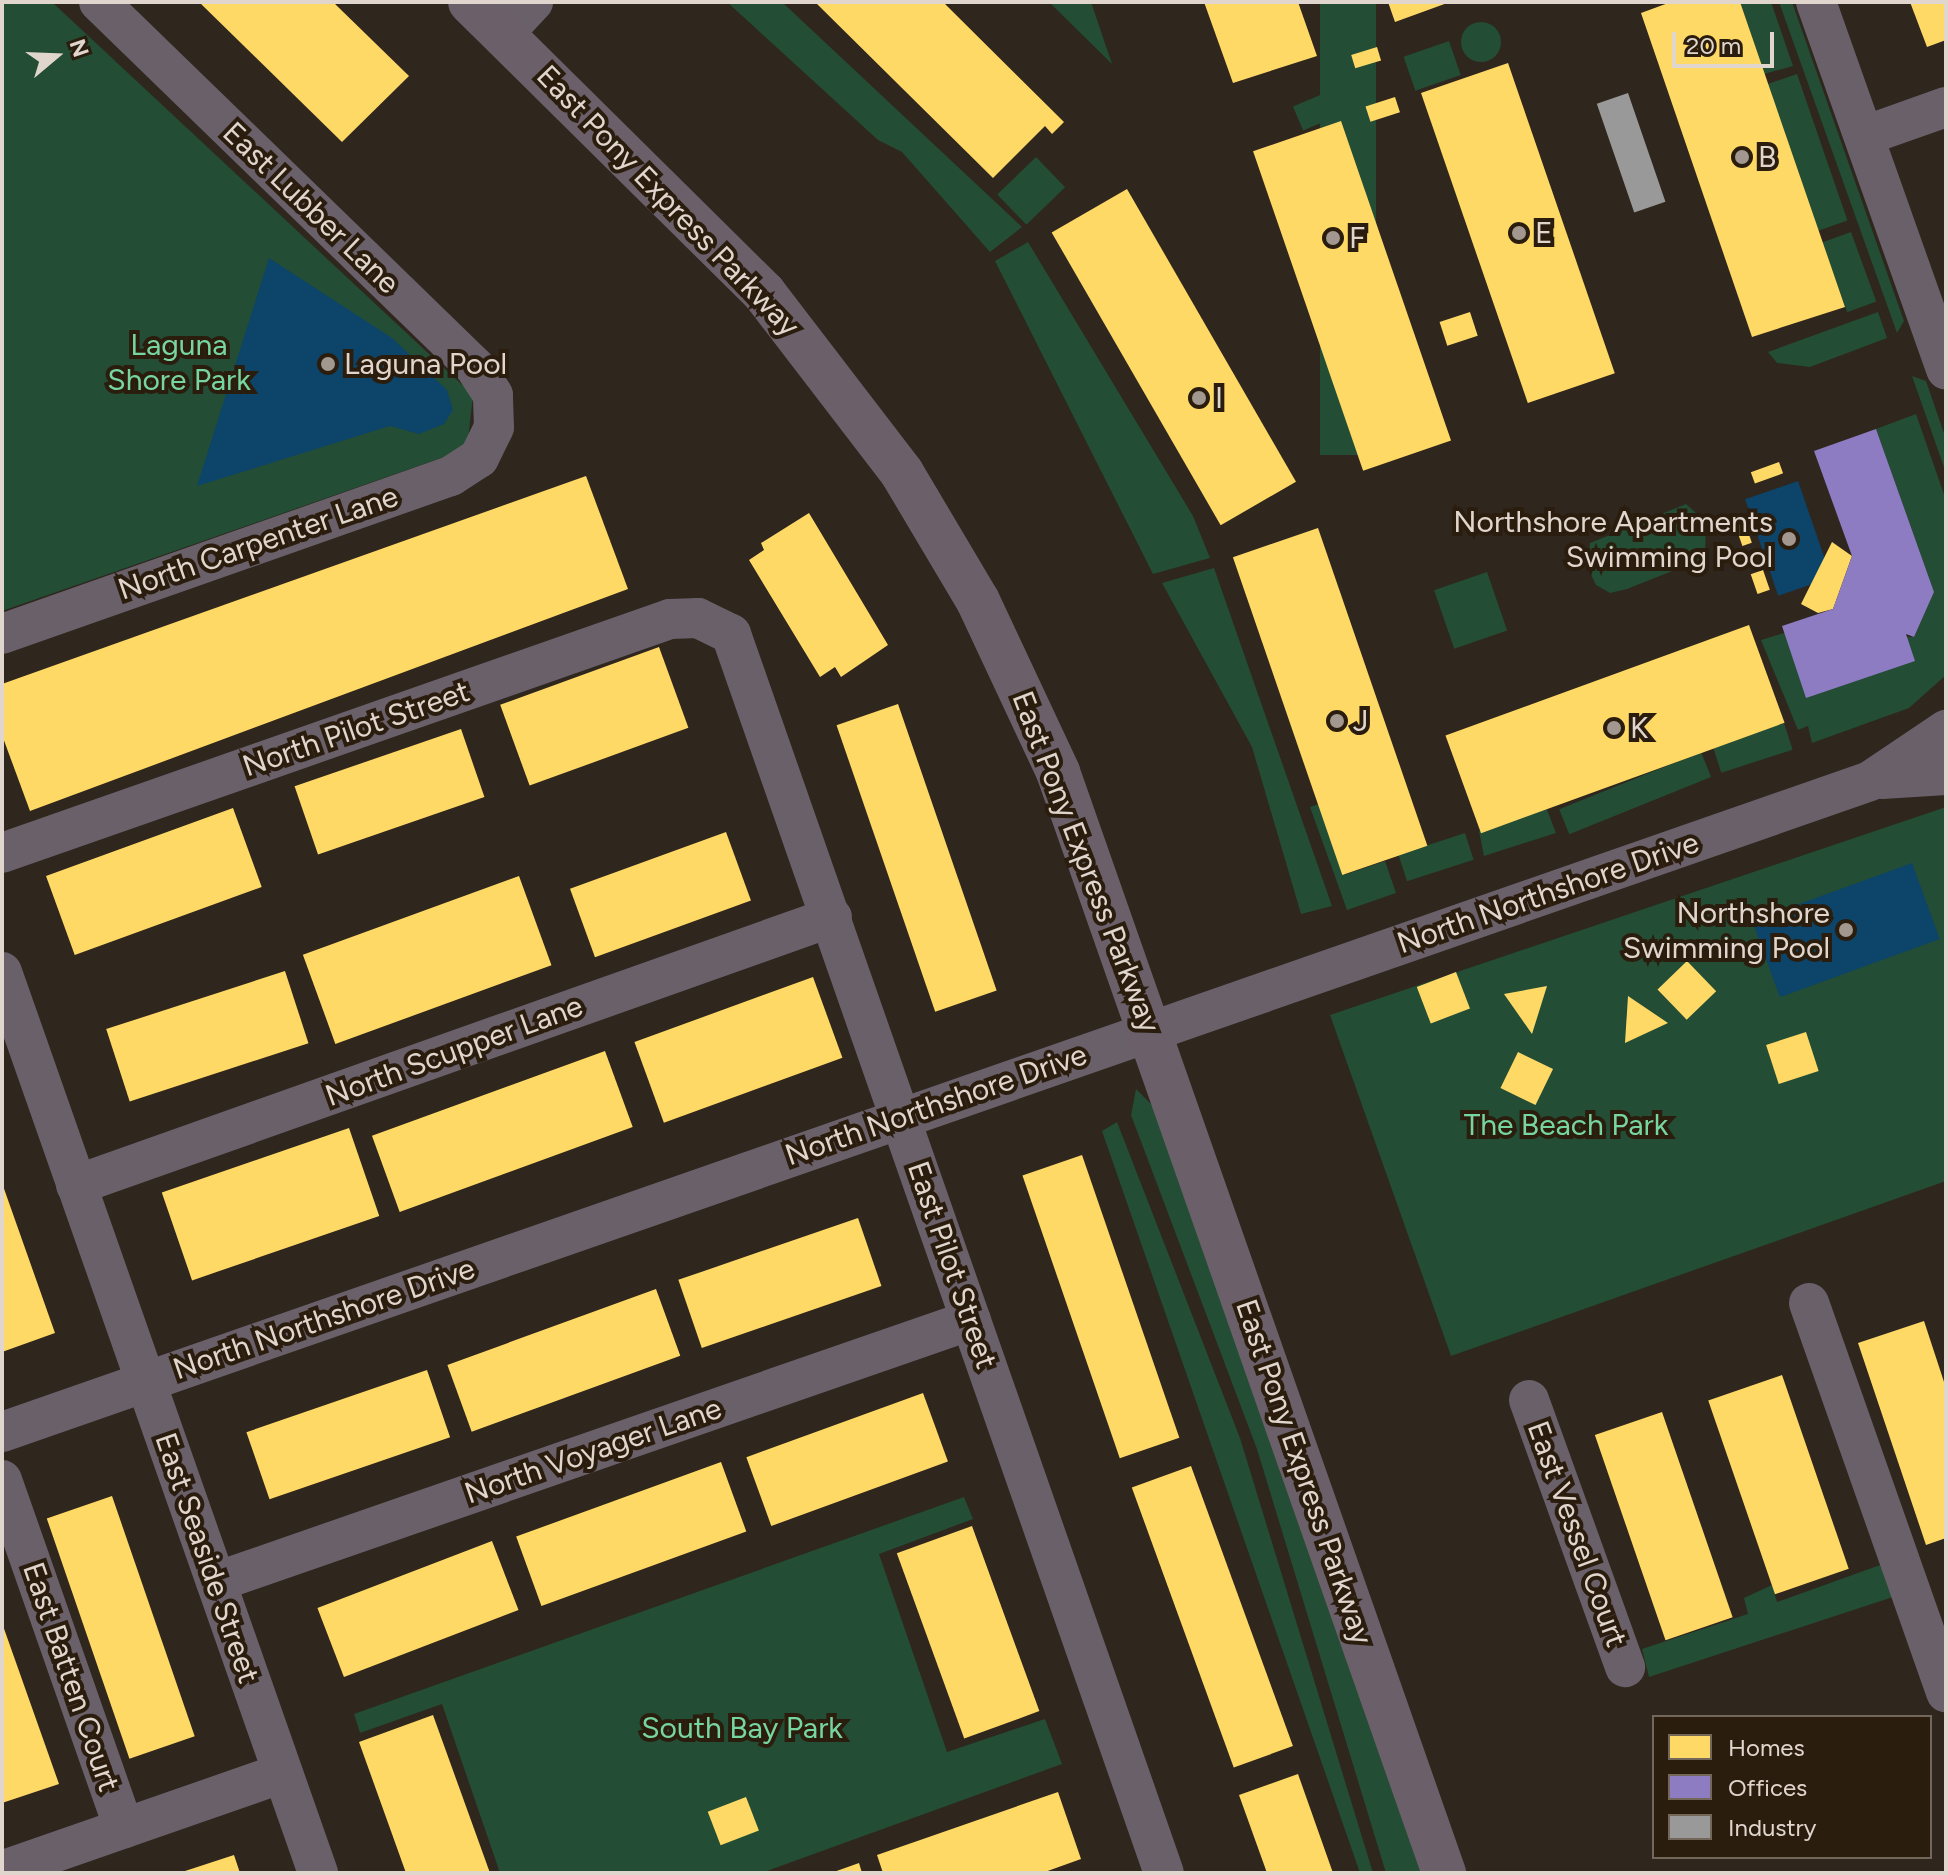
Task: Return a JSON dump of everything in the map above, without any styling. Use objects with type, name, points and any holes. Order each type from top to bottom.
[{"type":"main road","name":"East Pony Express Parkway","points":[[470,2],[764,293],[902,473],[1037,723],[1151,1032],[1444,1873]]},
{"type":"street","name":"East Lubber Lane","points":[[99,2],[475,367],[493,395],[494,427]]},
{"type":"street","points":[[503,34],[533,2]]},
{"type":"street","points":[[1816,2],[1946,370]]},
{"type":"street","points":[[1864,136],[1946,107]]},
{"type":"street","name":"North Carpenter Lane","points":[[2,634],[451,476],[479,458],[494,427]]},
{"type":"street","name":"North Pilot Street","points":[[2,853],[670,619],[711,622]]},
{"type":"street","name":"East Pilot Street","points":[[711,622],[739,644],[900,1117],[1164,1873]]},
{"type":"street","name":"North Northshore Drive","points":[[2,1432],[1870,781],[1946,730]]},
{"type":"street","name":"North Northshore Drive","points":[[1870,781],[1946,775]]},
{"type":"street","name":"North Scupper Lane","points":[[76,1185],[832,917]]},
{"type":"street","name":"East Seaside Street","points":[[2,972],[318,1873]]},
{"type":"street","points":[[1809,1303],[1946,1693]]},
{"type":"street","name":"North Voyager Lane","points":[[216,1582],[971,1320]]},
{"type":"street","name":"East Vessel Court","points":[[1529,1400],[1625,1667]]},
{"type":"street","name":"East Batten Court","points":[[2,1480],[124,1828]]},
{"type":"street","points":[[7,1869],[283,1773]]},
{"type":"green space","name":"Laguna Shore Park","points":[[2,2],[52,2],[473,395],[467,449],[2,611]]},
{"type":"green space","points":[[727,2],[782,2],[1022,227],[990,252],[902,152],[878,140]]},
{"type":"green space","points":[[1049,2],[1091,2],[1112,64]]},
{"type":"green space","points":[[1320,2],[1376,2],[1376,455],[1320,455]]},
{"type":"green space","points":[[1740,2],[1771,2],[1793,66],[1764,74]]},
{"type":"green space","points":[[1779,2],[1792,2],[1904,321],[1897,333]]},
{"type":"green space","points":[[1481,22],[1495,28],[1501,42],[1495,56],[1481,62],[1467,56],[1461,42],[1467,28]]},
{"type":"green space","points":[[1449,41],[1461,75],[1415,91],[1404,57]]},
{"type":"green space","points":[[1797,74],[1847,221],[1818,231],[1768,84]]},
{"type":"green space","points":[[1339,87],[1349,111],[1303,130],[1293,107]]},
{"type":"green space","points":[[1036,157],[1065,187],[1026,225],[997,195]]},
{"type":"green space","points":[[1851,232],[1876,302],[1847,312],[1822,243]]},
{"type":"green space","points":[[1028,242],[1193,516],[1210,558],[1153,574],[995,261]]},
{"type":"green space","points":[[1878,312],[1887,338],[1810,367],[1777,363],[1768,352]]},
{"type":"green space","points":[[1912,376],[1926,381],[1946,439],[1946,473]]},
{"type":"green space","points":[[1916,414],[1946,500],[1946,675],[1909,708],[1812,743],[1808,726],[1798,730],[1761,640],[1784,633],[1914,637],[1934,592],[1876,429]]},
{"type":"green space","points":[[1686,504],[1706,522],[1705,558],[1627,589],[1610,593],[1596,585],[1587,566],[1590,543]]},
{"type":"green space","points":[[1214,568],[1332,906],[1301,914],[1252,747],[1162,583]]},
{"type":"green space","points":[[1487,572],[1507,631],[1454,649],[1434,590]]},
{"type":"green space","points":[[1784,723],[1793,750],[1721,773],[1713,746]]},
{"type":"green space","points":[[1701,752],[1711,777],[1569,834],[1559,809]]},
{"type":"green space","points":[[1319,804],[1344,875],[1385,861],[1396,893],[1347,910],[1310,807]]},
{"type":"green space","points":[[1546,807],[1556,833],[1484,856],[1479,831]]},
{"type":"green space","name":"The Beach Park","points":[[1946,807],[1946,1181],[1451,1356],[1330,1015]]},
{"type":"green space","points":[[1465,833],[1474,860],[1407,881],[1398,855]]},
{"type":"green space","points":[[1136,1089],[1152,1105],[1421,1873],[1386,1873],[1257,1449],[1131,1115]]},
{"type":"green space","points":[[1117,1122],[1240,1438],[1373,1873],[1360,1873],[1102,1131]]},
{"type":"green space","name":"South Bay Park","points":[[964,1497],[973,1519],[879,1554],[947,1752],[1045,1719],[1062,1764],[761,1873],[500,1873],[442,1704],[360,1733],[354,1714]]},
{"type":"green space","points":[[1883,1564],[1893,1597],[1649,1677],[1642,1649],[1748,1614],[1744,1598],[1772,1585],[1777,1602]]},
{"type":"water","name":"Laguna Pool","points":[[269,258],[392,338],[447,390],[453,410],[444,424],[419,434],[390,426],[197,486]]},
{"type":"water","name":"Northshore Apartments Swimming Pool","points":[[1798,481],[1831,577],[1778,596],[1745,499]]},
{"type":"water","name":"Northshore Swimming Pool","points":[[1912,863],[1940,939],[1780,997],[1752,921]]},
{"type":"building: Homes","points":[[199,2],[333,2],[409,76],[342,142]]},
{"type":"building: Homes","points":[[815,2],[943,2],[1064,122],[1052,134],[1045,126],[993,178]]},
{"type":"building: Homes","points":[[1204,2],[1298,2],[1317,56],[1233,83]]},
{"type":"building: Homes","points":[[1388,2],[1450,2],[1395,22]]},
{"type":"building: Homes","name":"B","points":[[1671,2],[1740,2],[1845,307],[1752,337],[1641,13]]},
{"type":"building: Homes","points":[[1910,2],[1946,2],[1946,40],[1927,47]]},
{"type":"building: Homes","points":[[1377,47],[1381,60],[1355,68],[1351,55]]},
{"type":"building: Homes","name":"E","points":[[1508,63],[1615,373],[1528,403],[1421,93]]},
{"type":"building: Homes","points":[[1395,97],[1400,112],[1370,122],[1366,107]]},
{"type":"building: Homes","name":"F","points":[[1341,121],[1451,441],[1363,471],[1253,151]]},
{"type":"building: Homes","name":"I","points":[[1127,189],[1296,482],[1221,525],[1052,232]]},
{"type":"building: Homes","points":[[1470,312],[1478,336],[1447,346],[1440,322]]},
{"type":"building: Homes","points":[[1779,462],[1783,473],[1755,484],[1751,472]]},
{"type":"building: Homes","points":[[586,476],[628,589],[30,811],[2,735],[2,684]]},
{"type":"building: Homes","points":[[809,513],[888,645],[841,677],[835,667],[820,677],[749,560],[764,550],[761,543]]},
{"type":"building: Homes","points":[[1745,523],[1752,543],[1742,546],[1736,526]]},
{"type":"building: Homes","name":"J","points":[[1318,528],[1427,846],[1342,875],[1233,557]]},
{"type":"building: Homes","points":[[1832,542],[1852,556],[1833,609],[1818,613],[1801,604]]},
{"type":"building: Homes","points":[[1763,570],[1770,590],[1758,594],[1751,574]]},
{"type":"building: Homes","name":"K","points":[[1749,625],[1785,723],[1481,833],[1445,735]]},
{"type":"building: Homes","points":[[659,647],[688,728],[530,786],[500,705]]},
{"type":"building: Homes","points":[[898,704],[997,990],[935,1012],[837,725]]},
{"type":"building: Homes","points":[[461,729],[484,797],[318,854],[295,786]]},
{"type":"building: Homes","points":[[233,808],[262,887],[75,955],[46,876]]},
{"type":"building: Homes","points":[[726,832],[751,901],[595,957],[570,889]]},
{"type":"building: Homes","points":[[519,876],[551,965],[335,1044],[303,955]]},
{"type":"building: Homes","points":[[1687,961],[1716,991],[1687,1020],[1658,989]]},
{"type":"building: Homes","points":[[285,971],[308,1043],[130,1101],[106,1029]]},
{"type":"building: Homes","points":[[1456,972],[1470,1008],[1431,1023],[1417,987]]},
{"type":"building: Homes","points":[[813,977],[842,1058],[664,1123],[634,1042]]},
{"type":"building: Homes","points":[[1547,986],[1532,1034],[1504,994]]},
{"type":"building: Homes","points":[[1628,996],[1668,1023],[1625,1043]]},
{"type":"building: Homes","points":[[1806,1032],[1819,1071],[1779,1084],[1766,1045]]},
{"type":"building: Homes","points":[[605,1051],[633,1127],[400,1212],[372,1136]]},
{"type":"building: Homes","points":[[1518,1052],[1553,1069],[1536,1105],[1500,1088]]},
{"type":"building: Homes","points":[[349,1128],[379,1216],[192,1280],[162,1192]]},
{"type":"building: Homes","points":[[1082,1155],[1179,1438],[1120,1458],[1022,1176]]},
{"type":"building: Homes","points":[[2,1183],[55,1333],[2,1352]]},
{"type":"building: Homes","points":[[858,1218],[881,1286],[702,1348],[678,1280]]},
{"type":"building: Homes","points":[[656,1289],[680,1356],[472,1432],[447,1365]]},
{"type":"building: Homes","points":[[1924,1321],[1946,1388],[1946,1538],[1926,1545],[1858,1343]]},
{"type":"building: Homes","points":[[427,1370],[450,1437],[270,1499],[246,1432]]},
{"type":"building: Homes","points":[[1782,1375],[1849,1569],[1775,1594],[1708,1400]]},
{"type":"building: Homes","points":[[923,1393],[948,1462],[771,1526],[746,1457]]},
{"type":"building: Homes","points":[[1662,1412],[1733,1617],[1666,1640],[1595,1435]]},
{"type":"building: Homes","points":[[721,1462],[746,1532],[541,1606],[516,1537]]},
{"type":"building: Homes","points":[[1191,1466],[1293,1746],[1234,1768],[1132,1488]]},
{"type":"building: Homes","points":[[112,1496],[195,1736],[129,1759],[47,1518]]},
{"type":"building: Homes","points":[[972,1526],[1039,1711],[964,1738],[897,1553]]},
{"type":"building: Homes","points":[[492,1541],[519,1610],[344,1677],[317,1608]]},
{"type":"building: Homes","points":[[2,1623],[59,1784],[2,1803]]},
{"type":"building: Homes","points":[[433,1715],[490,1873],[406,1873],[359,1742]]},
{"type":"building: Homes","points":[[1298,1774],[1333,1873],[1267,1873],[1239,1795]]},
{"type":"building: Homes","points":[[1058,1792],[1081,1859],[1042,1873],[883,1873],[877,1855]]},
{"type":"building: Homes","points":[[746,1797],[759,1831],[721,1845],[708,1812]]},
{"type":"building: Homes","points":[[234,1855],[240,1873],[182,1873],[182,1872]]},
{"type":"building: Homes","points":[[859,1863],[862,1873],[831,1873]]},
{"type":"building: Offices","points":[[1876,429],[1934,592],[1914,637],[1906,634],[1915,661],[1806,698],[1782,626],[1833,609],[1852,556],[1814,451]]},
{"type":"building: Industry","points":[[1628,93],[1665,202],[1634,212],[1597,104]]},
{"type":"place","name":"B","points":[[1742,157]]},
{"type":"place","name":"E","points":[[1519,233]]},
{"type":"place","name":"F","points":[[1333,238]]},
{"type":"place","name":"Laguna Pool","points":[[328,364]]},
{"type":"place","name":"I","points":[[1199,398]]},
{"type":"place","name":"Northshore Apartments Swimming Pool","points":[[1789,539]]},
{"type":"place","name":"J","points":[[1337,721]]},
{"type":"place","name":"K","points":[[1614,728]]},
{"type":"place","name":"Northshore Swimming Pool","points":[[1846,930]]}]
